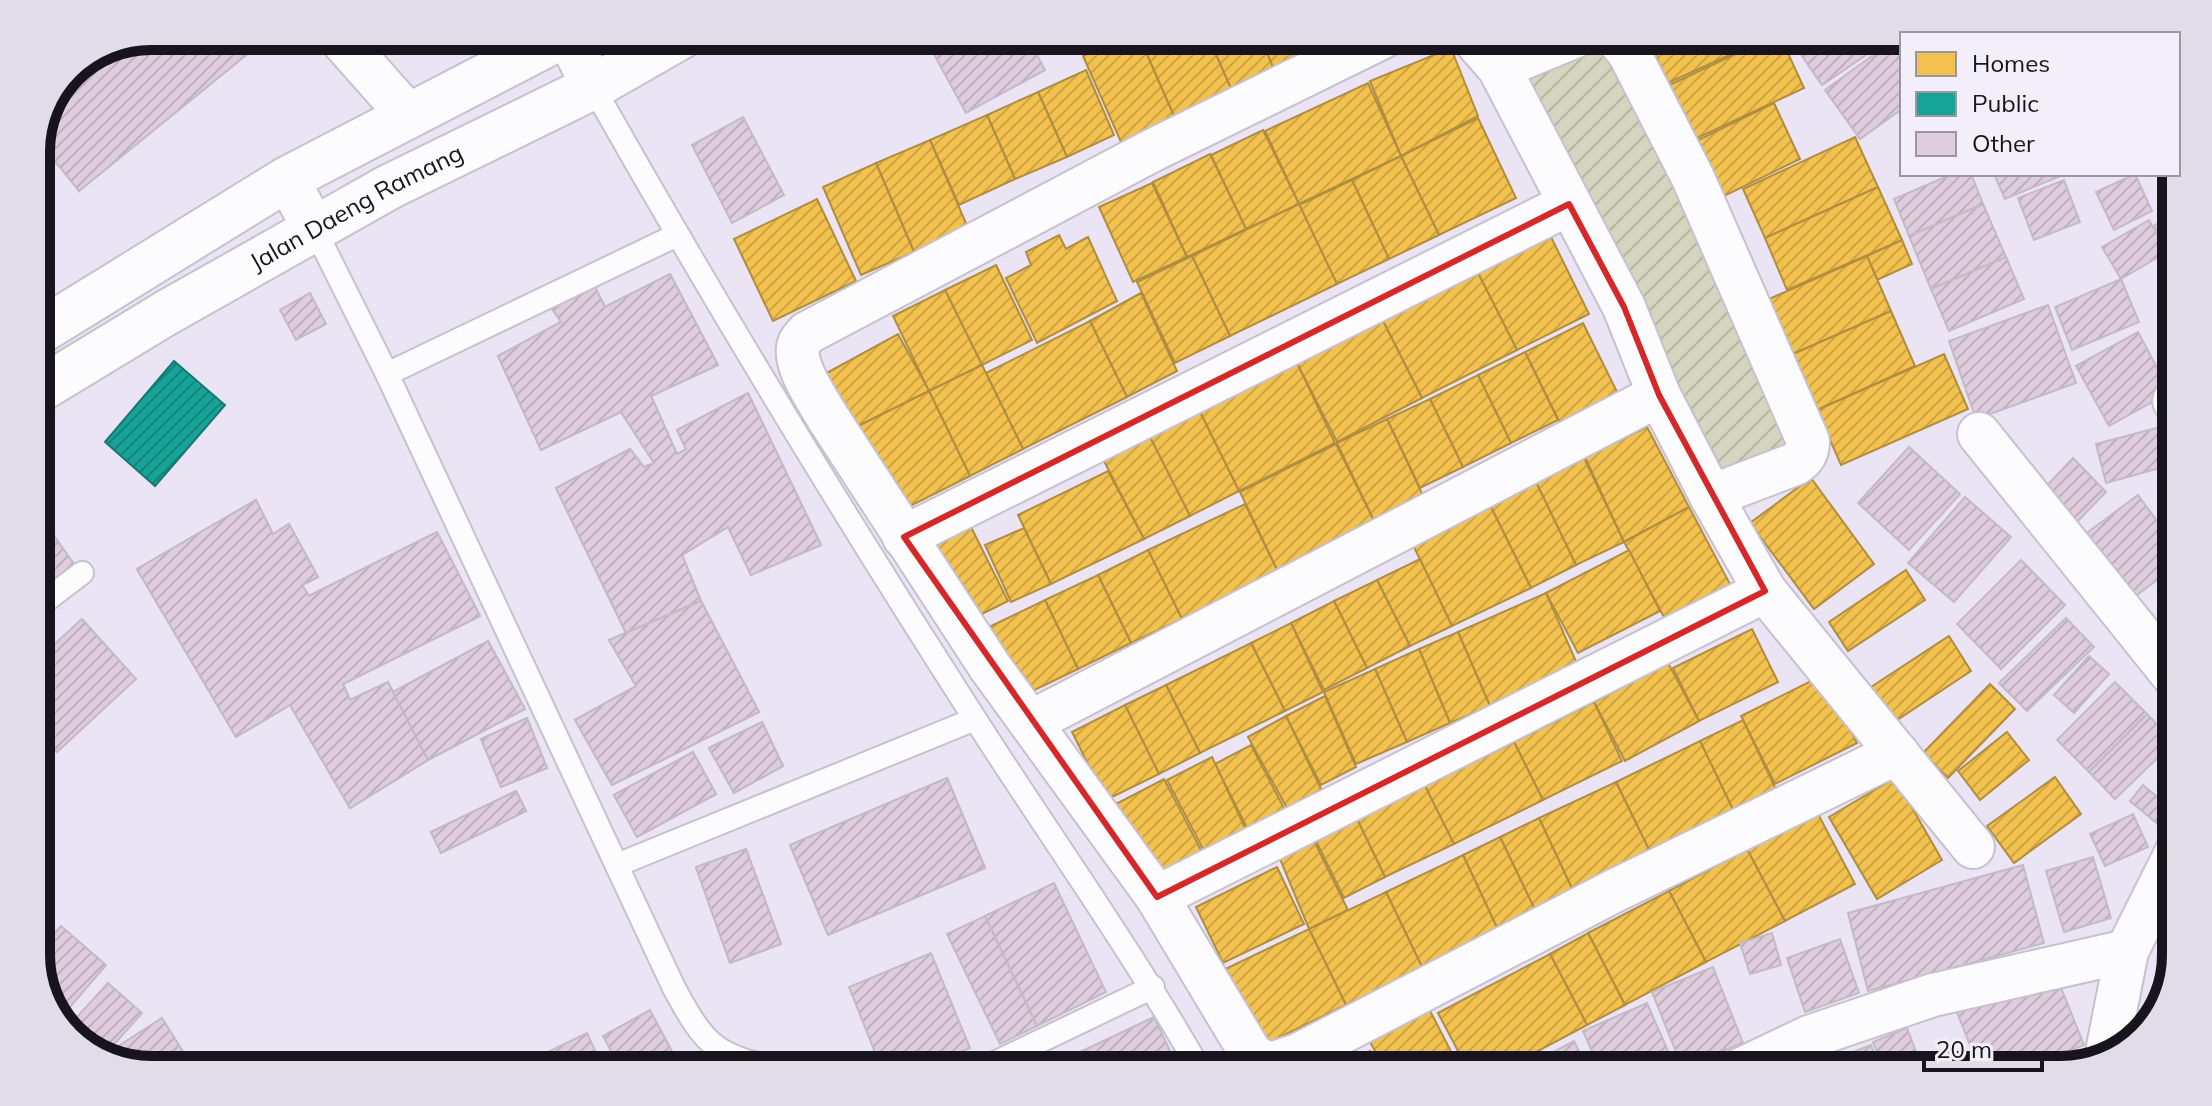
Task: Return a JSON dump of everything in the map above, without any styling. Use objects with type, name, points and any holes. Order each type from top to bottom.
[{"type":"main road","points":[[50,325],[287,179],[538,50]]},
{"type":"main road","name":"Jalan Daeng Ramang","points":[[50,383],[314,228],[389,187],[593,87],[658,50]]},
{"type":"street","points":[[350,50],[409,116]]},
{"type":"street","points":[[573,50],[593,87]]},
{"type":"street","points":[[1256,1056],[1250,1052],[1157,897],[990,667],[904,537],[805,377],[798,354],[799,344],[807,333],[1153,150],[1357,50]]},
{"type":"street","points":[[1483,50],[1499,68],[1624,307],[1659,395],[1765,591],[1973,847]]},
{"type":"street","points":[[1499,68],[1542,50]]},
{"type":"street","points":[[1627,50],[1693,178],[1808,441],[1808,451],[1795,464],[1711,496]]},
{"type":"street","points":[[287,179],[314,228]]},
{"type":"street","points":[[904,537],[1569,204]]},
{"type":"street","points":[[1031,722],[1659,395]]},
{"type":"street","points":[[1979,434],[2162,662]]},
{"type":"street","points":[[1157,897],[1765,591]]},
{"type":"street","points":[[1295,1056],[1614,891],[1897,753]]},
{"type":"street","points":[[2108,1044],[2127,951],[2162,881]]},
{"type":"street","points":[[1769,1056],[1809,1037],[1933,995],[2127,951]]},
{"type":"lane","points":[[593,87],[677,235],[975,719],[1153,987],[1192,1056]]},
{"type":"lane","points":[[314,228],[387,374],[674,988],[697,1030],[712,1045],[732,1056]]},
{"type":"lane","points":[[387,374],[677,235]]},
{"type":"lane","points":[[50,597],[82,573]]},
{"type":"lane","points":[[617,865],[975,719]]},
{"type":"lane","points":[[1009,1056],[1153,987]]},
{"type":"highlighted area","points":[[1569,204],[1624,307],[1659,395],[1765,591],[1157,897],[904,537]]},
{"type":"green space","points":[[1569,50],[1612,50],[1796,449],[1714,487],[1518,74]]},
{"type":"building: Homes","points":[[1096,50],[1145,50],[1175,118],[1121,142],[1083,56]]},
{"type":"building: Homes","points":[[1145,50],[1214,50],[1233,93],[1175,118]]},
{"type":"building: Homes","points":[[1214,50],[1266,50],[1276,74],[1233,93]]},
{"type":"building: Homes","points":[[1266,50],[1328,50],[1276,74]]},
{"type":"building: Homes","points":[[1452,50],[1478,116],[1401,156],[1370,81]]},
{"type":"building: Homes","points":[[1653,50],[1740,50],[1668,83]]},
{"type":"building: Homes","points":[[1744,50],[1786,50],[1804,88],[1693,140],[1667,86]]},
{"type":"building: Homes","points":[[1086,70],[1114,135],[1067,157],[1038,92]]},
{"type":"building: Homes","points":[[1368,83],[1401,156],[1299,204],[1265,131]]},
{"type":"building: Homes","points":[[1038,92],[1067,157],[1015,179],[987,115]]},
{"type":"building: Homes","points":[[1774,103],[1800,159],[1720,198],[1694,142]]},
{"type":"building: Homes","points":[[987,115],[1015,179],[959,205],[930,140]]},
{"type":"building: Homes","points":[[1478,118],[1516,198],[1439,235],[1401,156]]},
{"type":"building: Homes","points":[[1263,130],[1299,204],[1246,229],[1211,155]]},
{"type":"building: Homes","points":[[1855,137],[1878,187],[1765,238],[1743,189]]},
{"type":"building: Homes","points":[[930,140],[968,228],[914,252],[876,163]]},
{"type":"building: Homes","points":[[1210,154],[1246,229],[1187,257],[1153,182]]},
{"type":"building: Homes","points":[[1401,156],[1439,235],[1389,259],[1352,180]]},
{"type":"building: Homes","points":[[876,163],[914,252],[861,275],[823,187]]},
{"type":"building: Homes","points":[[1352,180],[1389,259],[1337,284],[1299,205]]},
{"type":"building: Homes","points":[[1152,183],[1187,257],[1133,282],[1099,207]]},
{"type":"building: Homes","points":[[1878,187],[1902,240],[1787,290],[1765,238]]},
{"type":"building: Homes","points":[[817,199],[856,281],[773,321],[734,239]]},
{"type":"building: Homes","points":[[1299,204],[1337,284],[1230,336],[1192,256]]},
{"type":"building: Homes","points":[[1059,235],[1066,249],[1088,237],[1117,301],[1037,343],[1006,278],[1031,265],[1026,252]]},
{"type":"building: Homes","points":[[1550,235],[1589,314],[1517,350],[1477,271]]},
{"type":"building: Homes","points":[[1902,240],[1912,264],[1877,280],[1867,256]]},
{"type":"building: Homes","points":[[1192,256],[1230,336],[1175,363],[1137,282]]},
{"type":"building: Homes","points":[[1867,256],[1891,311],[1793,354],[1769,299]]},
{"type":"building: Homes","points":[[996,265],[1032,340],[982,365],[945,290]]},
{"type":"building: Homes","points":[[1477,271],[1517,350],[1422,398],[1382,319]]},
{"type":"building: Homes","points":[[945,290],[982,365],[929,391],[893,316]]},
{"type":"building: Homes","points":[[1141,293],[1177,371],[1127,397],[1090,321]]},
{"type":"building: Homes","points":[[1891,311],[1915,366],[1817,410],[1793,354]]},
{"type":"building: Homes","points":[[1382,319],[1422,398],[1337,442],[1297,363]]},
{"type":"building: Homes","points":[[1090,321],[1127,397],[1023,449],[986,373]]},
{"type":"building: Homes","points":[[1583,323],[1623,404],[1565,433],[1525,352]]},
{"type":"building: Homes","points":[[898,334],[929,391],[852,429],[823,375]]},
{"type":"building: Homes","points":[[1525,352],[1558,420],[1511,443],[1478,375]]},
{"type":"building: Homes","points":[[1944,354],[1968,409],[1841,465],[1817,410]]},
{"type":"building: Homes","points":[[1297,363],[1335,443],[1239,491],[1200,412]]},
{"type":"building: Homes","points":[[982,365],[1023,449],[970,476],[929,391]]},
{"type":"building: Homes","points":[[1478,375],[1511,443],[1463,467],[1430,399]]},
{"type":"building: Homes","points":[[929,391],[970,476],[894,514],[852,429]]},
{"type":"building: Homes","points":[[1430,399],[1463,467],[1420,488],[1387,419]]},
{"type":"building: Homes","points":[[1200,412],[1239,491],[1190,516],[1150,437]]},
{"type":"building: Homes","points":[[1387,419],[1426,502],[1376,525],[1337,443]]},
{"type":"building: Homes","points":[[1647,427],[1689,507],[1624,542],[1585,457]]},
{"type":"building: Homes","points":[[1150,437],[1190,516],[1144,539],[1104,461]]},
{"type":"building: Homes","points":[[1336,444],[1376,525],[1278,572],[1240,492]]},
{"type":"building: Homes","points":[[1584,458],[1624,542],[1576,565],[1536,482]]},
{"type":"building: Homes","points":[[1108,471],[1144,539],[1051,584],[1018,515]]},
{"type":"building: Homes","points":[[1811,478],[1874,564],[1814,609],[1750,523]]},
{"type":"building: Homes","points":[[1536,482],[1576,565],[1531,588],[1490,505]]},
{"type":"building: Homes","points":[[1245,504],[1278,572],[1182,619],[1148,550]]},
{"type":"building: Homes","points":[[1490,505],[1531,588],[1452,626],[1412,543]]},
{"type":"building: Homes","points":[[1689,507],[1731,586],[1666,621],[1624,542]]},
{"type":"building: Homes","points":[[970,525],[1008,601],[968,621],[930,545]]},
{"type":"building: Homes","points":[[1024,528],[1051,584],[1011,602],[985,545]]},
{"type":"building: Homes","points":[[1148,550],[1182,619],[1131,643],[1098,575]]},
{"type":"building: Homes","points":[[1629,550],[1660,611],[1578,653],[1546,593]]},
{"type":"building: Homes","points":[[1420,559],[1452,626],[1410,646],[1377,580]]},
{"type":"building: Homes","points":[[1906,570],[1925,600],[1848,651],[1829,622]]},
{"type":"building: Homes","points":[[1098,575],[1131,643],[1078,669],[1045,600]]},
{"type":"building: Homes","points":[[1377,580],[1410,646],[1367,668],[1334,601]]},
{"type":"building: Homes","points":[[1546,593],[1578,666],[1490,706],[1458,632]]},
{"type":"building: Homes","points":[[1045,600],[1078,669],[1020,697],[987,628]]},
{"type":"building: Homes","points":[[1334,601],[1367,668],[1324,690],[1291,623]]},
{"type":"building: Homes","points":[[1291,623],[1323,692],[1285,711],[1251,643]]},
{"type":"building: Homes","points":[[1752,629],[1778,682],[1699,721],[1673,668]]},
{"type":"building: Homes","points":[[1458,632],[1490,706],[1450,723],[1419,649]]},
{"type":"building: Homes","points":[[1949,636],[1971,671],[1894,722],[1871,687]]},
{"type":"building: Homes","points":[[1251,643],[1285,711],[1200,753],[1166,685]]},
{"type":"building: Homes","points":[[1419,649],[1450,723],[1407,742],[1375,669]]},
{"type":"building: Homes","points":[[1668,663],[1699,721],[1625,761],[1594,702]]},
{"type":"building: Homes","points":[[1375,669],[1407,742],[1356,764],[1324,692]]},
{"type":"building: Homes","points":[[1823,675],[1857,743],[1775,784],[1741,716]]},
{"type":"building: Homes","points":[[1990,684],[2015,709],[1948,778],[1923,753]]},
{"type":"building: Homes","points":[[1166,685],[1200,753],[1159,774],[1125,705]]},
{"type":"building: Homes","points":[[1325,696],[1356,767],[1321,785],[1286,716]]},
{"type":"building: Homes","points":[[1594,702],[1622,761],[1543,800],[1514,742]]},
{"type":"building: Homes","points":[[1125,705],[1159,774],[1106,800],[1072,732]]},
{"type":"building: Homes","points":[[1286,716],[1321,789],[1288,810],[1248,737]]},
{"type":"building: Homes","points":[[1743,720],[1780,798],[1737,818],[1700,741]]},
{"type":"building: Homes","points":[[2007,732],[2029,760],[1980,800],[1958,771]]},
{"type":"building: Homes","points":[[1700,741],[1737,818],[1653,858],[1616,782]]},
{"type":"building: Homes","points":[[1514,742],[1543,800],[1454,844],[1425,786]]},
{"type":"building: Homes","points":[[1251,745],[1287,814],[1249,832],[1215,764]]},
{"type":"building: Homes","points":[[1212,757],[1246,830],[1204,851],[1167,780]]},
{"type":"building: Homes","points":[[2055,777],[2081,814],[2014,863],[1987,826]]},
{"type":"building: Homes","points":[[1895,778],[1942,860],[1877,899],[1829,817]]},
{"type":"building: Homes","points":[[1164,779],[1202,852],[1154,877],[1116,804]]},
{"type":"building: Homes","points":[[1616,782],[1653,858],[1575,895],[1539,818]]},
{"type":"building: Homes","points":[[1425,786],[1454,844],[1385,877],[1357,819]]},
{"type":"building: Homes","points":[[1817,812],[1855,884],[1785,921],[1747,849]]},
{"type":"building: Homes","points":[[1539,818],[1575,895],[1537,914],[1500,837]]},
{"type":"building: Homes","points":[[1357,819],[1385,877],[1344,898],[1315,839]]},
{"type":"building: Homes","points":[[1500,837],[1537,914],[1499,932],[1463,855]]},
{"type":"building: Homes","points":[[1314,841],[1348,910],[1309,929],[1280,859]]},
{"type":"building: Homes","points":[[1747,849],[1785,921],[1706,962],[1669,891]]},
{"type":"building: Homes","points":[[1463,855],[1499,932],[1423,969],[1386,892]]},
{"type":"building: Homes","points":[[1277,867],[1304,924],[1223,963],[1196,907]]},
{"type":"building: Homes","points":[[1669,891],[1706,962],[1625,1005],[1588,933]]},
{"type":"building: Homes","points":[[1386,892],[1423,969],[1346,1005],[1309,929]]},
{"type":"building: Homes","points":[[1309,929],[1346,1005],[1251,1051],[1215,974]]},
{"type":"building: Homes","points":[[1588,933],[1625,1005],[1587,1025],[1550,954]]},
{"type":"building: Homes","points":[[1550,954],[1587,1025],[1528,1056],[1461,1056],[1438,1013]]},
{"type":"building: Homes","points":[[1428,1007],[1453,1056],[1378,1056],[1368,1038]]},
{"type":"building: Public","points":[[174,361],[225,405],[155,486],[105,442]]},
{"type":"building: Other","points":[[252,50],[79,191],[50,155],[50,144],[58,112],[79,79],[112,58],[131,52]]},
{"type":"building: Other","points":[[932,50],[1034,50],[1045,70],[966,113]]},
{"type":"building: Other","points":[[1798,50],[1873,50],[1822,85]]},
{"type":"building: Other","points":[[1880,50],[1900,50],[1900,110],[1860,139],[1825,90]]},
{"type":"building: Other","points":[[743,117],[784,195],[732,223],[692,145]]},
{"type":"building: Other","points":[[1947,176],[1972,176],[1983,204],[1909,236],[1894,199]]},
{"type":"building: Other","points":[[1995,176],[2060,176],[2005,199]]},
{"type":"building: Other","points":[[2136,176],[2152,211],[2114,230],[2096,192]]},
{"type":"building: Other","points":[[2064,180],[2080,222],[2034,240],[2018,198]]},
{"type":"building: Other","points":[[1983,204],[2006,257],[1931,289],[1909,236]]},
{"type":"building: Other","points":[[2149,220],[2162,243],[2162,255],[2121,279],[2102,247]]},
{"type":"building: Other","points":[[2162,221],[2162,238],[2154,226]]},
{"type":"building: Other","points":[[2006,257],[2024,299],[1949,331],[1931,289]]},
{"type":"building: Other","points":[[670,274],[718,365],[651,396],[677,454],[686,449],[677,430],[748,393],[821,545],[751,575],[728,527],[682,555],[701,601],[759,712],[612,785],[575,720],[636,686],[609,640],[626,633],[556,488],[630,449],[644,467],[654,463],[621,412],[541,450],[498,356],[561,322],[549,304],[592,281],[605,307]]},
{"type":"building: Other","points":[[670,274],[718,365],[651,396],[677,454],[686,449],[677,430],[748,393],[821,545],[751,575],[728,527],[682,555],[701,601],[626,633],[556,488],[630,449],[644,467],[654,463],[621,412],[541,450],[498,356],[561,322],[549,304],[592,281],[605,307]]},
{"type":"building: Other","points":[[2121,279],[2139,322],[2072,350],[2055,307]]},
{"type":"building: Other","points":[[310,293],[326,324],[296,340],[280,310]]},
{"type":"building: Other","points":[[2048,305],[2076,383],[1976,419],[1949,341]]},
{"type":"building: Other","points":[[2138,332],[2162,377],[2162,396],[2109,426],[2076,366]]},
{"type":"building: Other","points":[[2162,427],[2162,467],[2106,483],[2096,444]]},
{"type":"building: Other","points":[[1909,447],[1960,494],[1909,550],[1858,503]]},
{"type":"building: Other","points":[[2073,458],[2106,492],[2070,529],[2037,496]]},
{"type":"building: Other","points":[[2138,495],[2162,528],[2162,576],[2122,606],[2076,541]]},
{"type":"building: Other","points":[[1965,497],[2011,537],[1954,602],[1908,563]]},
{"type":"building: Other","points":[[256,500],[273,534],[289,524],[318,577],[302,585],[309,596],[437,532],[480,616],[343,684],[350,700],[388,682],[393,692],[488,641],[525,709],[428,760],[350,808],[290,705],[236,737],[137,569]]},
{"type":"building: Other","points":[[256,500],[273,534],[289,524],[318,577],[302,585],[309,596],[437,532],[480,616],[343,684],[350,700],[388,682],[428,760],[350,808],[290,705],[236,737],[137,569]]},
{"type":"building: Other","points":[[50,530],[76,567],[50,586]]},
{"type":"building: Other","points":[[2021,560],[2065,605],[2001,669],[1957,624]]},
{"type":"building: Other","points":[[701,601],[759,712],[612,785],[575,720],[636,686],[609,640]]},
{"type":"building: Other","points":[[2066,618],[2094,647],[2027,711],[1999,683]]},
{"type":"building: Other","points":[[82,619],[136,679],[57,752],[50,744],[50,648]]},
{"type":"building: Other","points":[[488,641],[525,709],[428,760],[393,692]]},
{"type":"building: Other","points":[[2089,656],[2109,674],[2074,713],[2054,695]]},
{"type":"building: Other","points":[[2115,682],[2147,714],[2089,772],[2057,740]]},
{"type":"building: Other","points":[[2147,714],[2162,730],[2162,754],[2115,799],[2089,772]]},
{"type":"building: Other","points":[[527,718],[547,768],[501,787],[481,739]]},
{"type":"building: Other","points":[[527,718],[547,768],[501,787],[481,739]]},
{"type":"building: Other","points":[[762,722],[783,766],[734,793],[709,748]]},
{"type":"building: Other","points":[[762,722],[783,766],[734,793],[709,748]]},
{"type":"building: Other","points":[[693,752],[716,794],[637,837],[614,795]]},
{"type":"building: Other","points":[[693,752],[716,794],[637,837],[614,795]]},
{"type":"building: Other","points":[[947,778],[985,868],[828,935],[790,845]]},
{"type":"building: Other","points":[[947,778],[985,868],[828,935],[790,845]]},
{"type":"building: Other","points":[[2143,785],[2162,801],[2162,828],[2130,801]]},
{"type":"building: Other","points":[[516,791],[526,811],[441,853],[431,832]]},
{"type":"building: Other","points":[[516,791],[526,811],[441,853],[431,832]]},
{"type":"building: Other","points":[[2133,814],[2148,847],[2105,866],[2090,834]]},
{"type":"building: Other","points":[[746,849],[781,944],[730,963],[696,867]]},
{"type":"building: Other","points":[[746,849],[781,944],[730,963],[696,867]]},
{"type":"building: Other","points":[[2093,857],[2111,918],[2064,932],[2046,871]]},
{"type":"building: Other","points":[[2023,865],[2044,943],[1868,991],[1848,913]]},
{"type":"building: Other","points":[[1054,883],[1106,992],[1037,1026],[985,916]]},
{"type":"building: Other","points":[[985,916],[1037,1026],[1000,1044],[947,934]]},
{"type":"building: Other","points":[[61,926],[106,965],[67,1011],[55,988],[50,939]]},
{"type":"building: Other","points":[[1772,933],[1781,965],[1750,974],[1740,943]]},
{"type":"building: Other","points":[[1840,939],[1859,993],[1805,1012],[1787,958]]},
{"type":"building: Other","points":[[931,953],[970,1048],[950,1056],[876,1056],[849,987]]},
{"type":"building: Other","points":[[1713,967],[1743,1043],[1710,1056],[1678,1056],[1652,992]]},
{"type":"building: Other","points":[[2054,970],[2084,1045],[2057,1056],[1974,1056],[1956,1010]]},
{"type":"building: Other","points":[[108,983],[142,1013],[111,1048],[84,1031],[74,1020]]},
{"type":"building: Other","points":[[1647,1003],[1670,1056],[1594,1056],[1583,1031]]},
{"type":"building: Other","points":[[650,1010],[675,1056],[614,1056],[603,1036]]},
{"type":"building: Other","points":[[1154,1017],[1172,1056],[1072,1056]]},
{"type":"building: Other","points":[[162,1018],[186,1056],[137,1055],[114,1049]]},
{"type":"building: Other","points":[[1907,1028],[1918,1056],[1878,1056],[1873,1042]]},
{"type":"building: Other","points":[[587,1033],[598,1056],[540,1056]]},
{"type":"building: Other","points":[[1574,1041],[1581,1056],[1546,1056]]},
{"type":"building: Other","points":[[1871,1045],[1875,1056],[1842,1056]]}]
